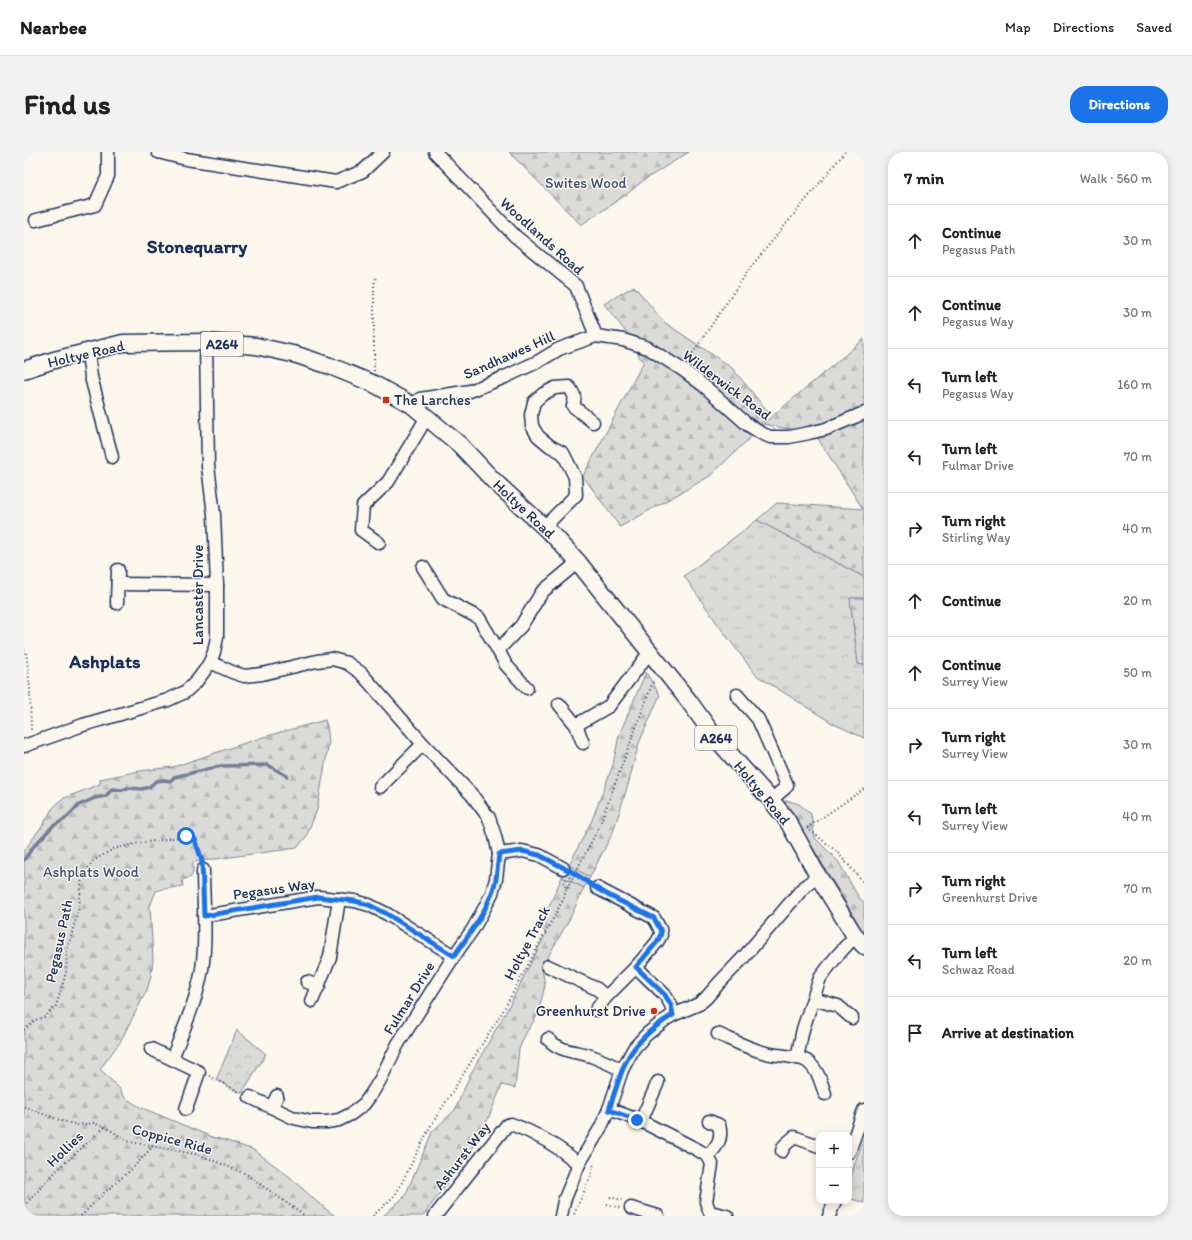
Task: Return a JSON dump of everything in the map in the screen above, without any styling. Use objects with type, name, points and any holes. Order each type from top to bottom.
[{"type":"main road","name":"Holtye Road","points":[[24,370],[54,360],[123,343],[206,342],[256,346],[297,355],[330,366],[374,384],[412,405],[460,445],[493,480],[544,527],[578,562],[649,653],[662,666],[714,736],[787,820],[802,833],[818,876],[860,941]]},
{"type":"street","points":[[36,220],[95,205],[108,176],[108,152]]},
{"type":"street","points":[[158,152],[186,159],[336,182],[363,171],[383,152]]},
{"type":"street","name":"Woodlands Road","points":[[435,152],[515,236],[576,286],[596,336]]},
{"type":"street","name":"Wilderwick Road","points":[[596,336],[623,340],[648,348],[683,370],[703,385],[748,425],[761,433],[770,436],[789,437],[826,429],[864,413]]},
{"type":"street","name":"Sandhawes Hill","points":[[412,405],[420,399],[470,391],[539,361],[559,349],[596,336]]},
{"type":"street","name":"Lancaster Drive","points":[[28,744],[83,725],[168,700],[185,692],[196,682],[210,662],[217,637],[217,585],[214,515],[208,466],[206,342]]},
{"type":"street","points":[[88,352],[92,377],[112,457]]},
{"type":"street","points":[[544,527],[576,495],[575,477],[563,453],[550,446],[538,436],[532,426],[531,415],[534,402],[543,394],[555,388],[569,387],[574,393],[575,401],[573,406],[593,422]]},
{"type":"street","points":[[379,543],[361,530],[363,506],[388,482],[427,416]]},
{"type":"street","points":[[498,650],[520,626],[542,592],[578,562]]},
{"type":"street","points":[[423,567],[443,598],[479,618],[506,666],[527,688]]},
{"type":"street","points":[[117,603],[118,570]]},
{"type":"street","points":[[118,584],[217,585]]},
{"type":"street","points":[[576,725],[608,706],[649,653]]},
{"type":"street","name":"Fulmar Drive","points":[[210,662],[244,676],[262,674],[332,659],[347,663],[361,673],[423,744],[472,795],[489,818],[496,836],[499,854],[496,879],[492,893],[484,909],[473,929],[398,1044],[372,1093],[364,1104],[351,1114],[339,1120],[312,1122],[294,1118],[275,1102],[250,1098]]},
{"type":"street","points":[[737,695],[758,719],[787,784],[786,788],[771,800]]},
{"type":"street","points":[[559,704],[576,725],[583,743]]},
{"type":"street","points":[[380,787],[423,744]]},
{"type":"street","points":[[499,854],[522,851],[539,855],[563,868]]},
{"type":"street","points":[[172,1059],[197,990],[202,967],[204,916],[202,870]]},
{"type":"street","points":[[561,1216],[564,1201],[579,1164],[601,1127],[609,1110],[622,1070],[631,1052],[639,1042],[660,1023],[673,1015],[699,1004],[706,998],[743,958],[803,888],[818,876]]},
{"type":"street","points":[[596,888],[654,918],[658,924],[661,934],[657,942],[636,967],[606,997],[596,1010]]},
{"type":"street","name":"Pegasus Way","points":[[204,916],[318,897],[355,901],[369,905],[387,914],[454,956]]},
{"type":"street","points":[[312,1001],[330,957],[339,899]]},
{"type":"street","points":[[797,1058],[803,1030],[817,986],[824,972],[860,941]]},
{"type":"street","points":[[548,966],[597,989],[606,997]]},
{"type":"street","points":[[636,967],[665,995],[671,1005],[673,1015]]},
{"type":"street","points":[[307,982],[319,986]]},
{"type":"street","points":[[813,999],[838,1006],[852,1018]]},
{"type":"street","points":[[718,1034],[768,1054],[806,1060],[815,1068],[819,1075],[825,1094]]},
{"type":"street","points":[[548,1039],[560,1048],[590,1056],[622,1070]]},
{"type":"street","points":[[150,1049],[199,1072],[186,1109]]},
{"type":"street","points":[[641,1121],[658,1082]]},
{"type":"street","points":[[609,1110],[641,1121],[708,1156],[712,1164],[706,1202],[710,1214],[727,1216]]},
{"type":"street","points":[[852,1144],[864,1110]]},
{"type":"street","points":[[708,1156],[719,1141],[721,1132],[718,1126],[709,1121]]},
{"type":"street","name":"Ashurst Way","points":[[436,1216],[507,1125],[511,1124],[538,1136],[564,1151],[579,1164]]},
{"type":"street","points":[[782,1151],[784,1146],[794,1137],[816,1145]]},
{"type":"street","points":[[829,1216],[833,1204]]},
{"type":"street","points":[[631,1208],[658,1216]]},
{"type":"path","points":[[683,370],[690,357],[750,268],[845,152]]},
{"type":"path","points":[[374,384],[374,285],[376,276]]},
{"type":"path","points":[[24,650],[26,651],[30,688],[28,744]]},
{"type":"path","name":"Holtye Track","points":[[373,1216],[396,1194],[430,1127],[503,1011],[564,898],[566,888],[564,883],[567,877],[572,879],[599,827],[652,682],[662,666]]},
{"type":"path","points":[[864,789],[802,833],[835,850],[859,876],[864,884]]},
{"type":"path","name":"Pegasus Path","points":[[24,1030],[35,1020],[45,1017],[56,1006],[66,973],[67,950],[79,908],[82,877],[94,861],[113,849],[134,844],[186,836],[195,839],[202,861],[202,870]]},
{"type":"path","points":[[574,873],[596,888]]},
{"type":"path","points":[[566,888],[572,879]]},
{"type":"path","points":[[199,1072],[250,1098]]},
{"type":"path","name":"Coppice Ride","points":[[24,1107],[62,1121],[79,1125],[93,1123],[105,1126],[130,1142],[200,1155],[246,1174],[305,1216]]},
{"type":"path","name":"Hollies","points":[[24,1206],[59,1168],[105,1126]]},
{"type":"path","points":[[81,1216],[104,1192],[133,1168],[154,1146]]},
{"type":"path","points":[[573,1216],[591,1176],[594,1162]]},
{"type":"green space","name":"Swites Wood","points":[[509,152],[689,152],[644,180],[627,194],[581,225]]},
{"type":"green space","points":[[634,286],[664,322],[732,368],[769,413],[754,434],[710,476],[620,527],[583,476],[644,361],[640,358],[629,336],[604,304]]},
{"type":"green space","points":[[864,339],[864,577],[757,520],[777,503],[863,509],[815,434],[763,424]]},
{"type":"green space","points":[[757,520],[864,577],[864,598],[850,598],[858,664],[864,665],[864,738],[832,723],[756,675],[684,576]]},
{"type":"green space","points":[[850,598],[864,598],[864,665],[858,664]]},
{"type":"green space","points":[[646,672],[660,695],[639,743],[628,785],[613,832],[590,877],[569,865],[592,820],[613,765],[619,735]]},
{"type":"green space","name":"Ashplats Wood","points":[[325,720],[329,742],[317,810],[306,837],[297,848],[193,862],[193,873],[191,877],[182,880],[183,886],[156,891],[150,906],[153,960],[147,990],[120,1042],[100,1069],[119,1088],[125,1098],[140,1107],[212,1137],[254,1150],[290,1177],[317,1202],[335,1216],[24,1216],[24,851],[52,809],[62,799],[100,784],[100,779],[140,771],[173,767],[260,738]]},
{"type":"green space","points":[[786,800],[799,804],[811,814],[815,838],[838,861],[859,898],[864,902],[864,933],[811,845],[785,807]]},
{"type":"green space","points":[[569,865],[590,877],[584,888],[562,877]]},
{"type":"green space","points":[[562,877],[584,888],[570,918],[542,967],[545,986],[537,1016],[526,1033],[519,1049],[515,1088],[502,1085],[480,1138],[423,1216],[383,1216],[405,1196],[432,1132],[455,1110],[471,1073],[506,1012],[546,933],[540,927]]},
{"type":"green space","points":[[237,1030],[266,1054],[242,1093],[216,1080]]},
{"type":"green space","points":[[864,1138],[864,1203],[852,1199],[852,1175]]},
{"type":"waterway","points":[[24,860],[33,847],[53,826],[65,819],[79,805],[95,798],[106,796],[112,789],[142,789],[149,787],[156,781],[171,781],[174,777],[221,766],[268,765],[287,776]]},
{"type":"place","name":"The Larches","points":[[386,400]]},
{"type":"place","name":"Greenhurst Drive","points":[[654,1011]]},
{"type":"district","name":"Stonequarry","points":[[197,246]]},
{"type":"district","name":"Ashplats","points":[[105,661]]},
{"type":"route","points":[[186,836],[195,839],[202,861],[204,916],[318,897],[355,901],[369,905],[387,914],[454,956],[473,929],[492,893],[496,879],[499,854],[522,851],[539,855],[574,873],[610,896],[654,918],[658,924],[661,934],[657,942],[636,967],[665,995],[671,1005],[673,1015],[655,1027],[631,1052],[622,1070],[609,1110],[637,1120]]}]
